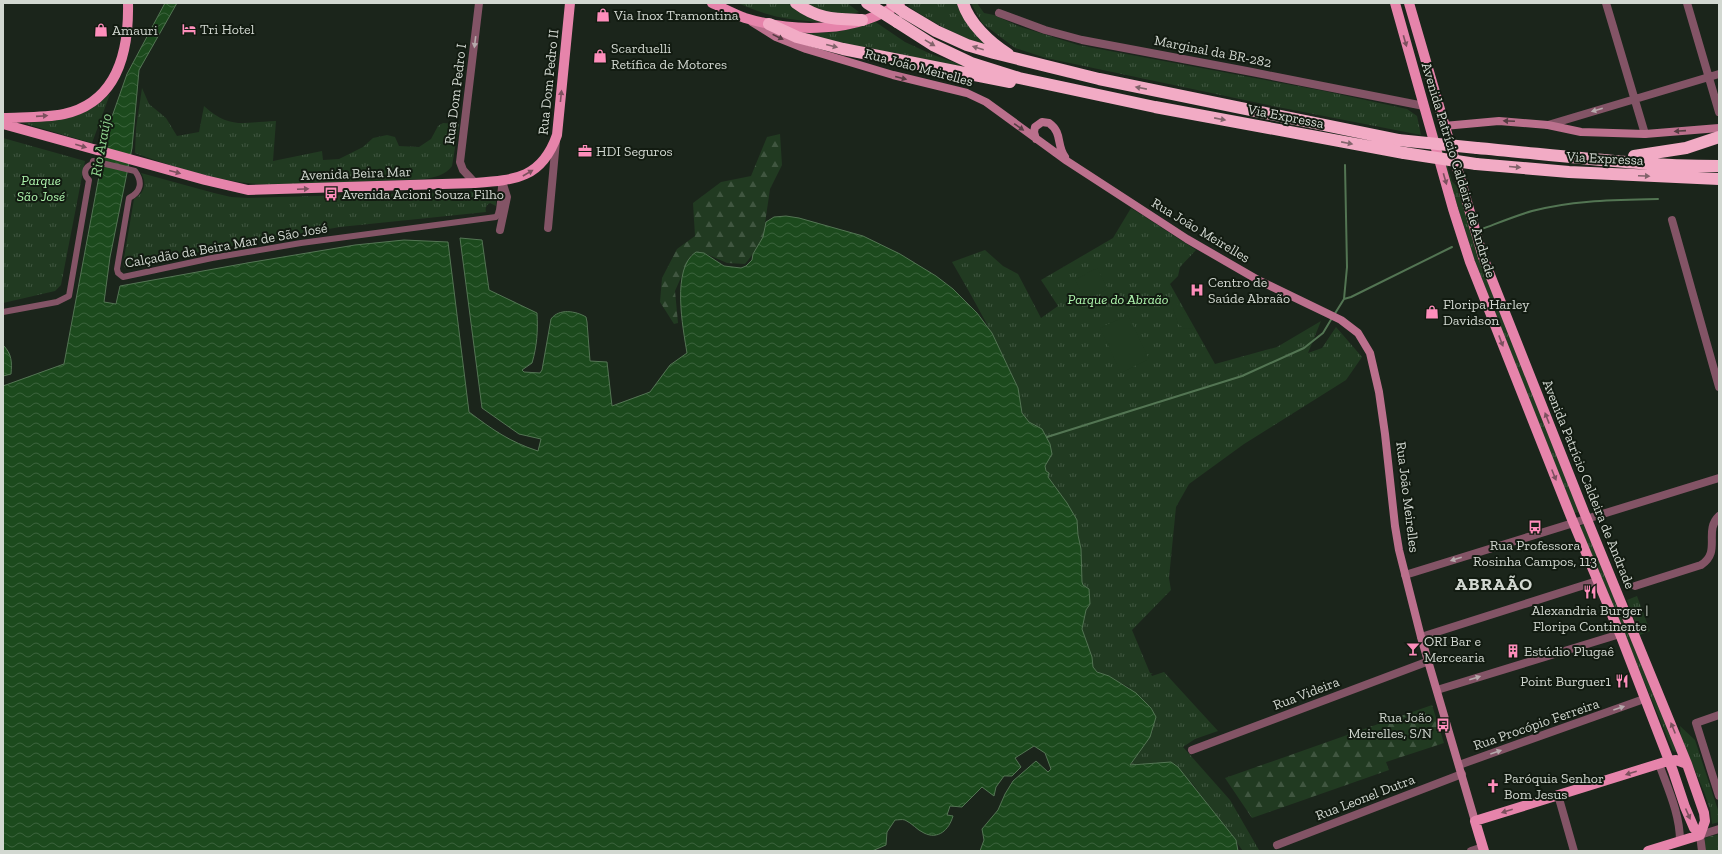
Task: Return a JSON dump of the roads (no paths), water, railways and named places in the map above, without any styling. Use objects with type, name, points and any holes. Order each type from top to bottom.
[{"type":"highway","points":[[796,3],[814,14],[830,19],[862,20]]},
{"type":"highway","name":"Via Expressa","points":[[867,3],[933,45],[972,63],[1019,78],[1154,107],[1404,153],[1476,164],[1569,172],[1719,179]]},
{"type":"highway","name":"Via Expressa","points":[[892,3],[902,7],[936,31],[967,45],[1098,80],[1398,140],[1607,160],[1719,166]]},
{"type":"highway","points":[[963,3],[973,21],[986,37],[1001,50],[1016,58]]},
{"type":"highway","points":[[769,24],[797,37],[844,49],[1032,86],[1075,90]]},
{"type":"highway","points":[[1607,160],[1670,152],[1719,137]]},
{"type":"highway","points":[[1700,178],[1719,185]]},
{"type":"main road","points":[[3,118],[64,114],[80,108],[102,94],[116,74],[121,62],[127,36],[128,3]]},
{"type":"main road","name":"Rua Dom Pedro II","points":[[557,135],[570,3]]},
{"type":"main road","points":[[712,3],[744,18],[769,24],[809,28],[824,27],[862,20],[902,7]]},
{"type":"main road","name":"Avenida Patrício Caldeira de Andrade","points":[[1395,3],[1470,262],[1597,581],[1620,634],[1644,699],[1664,762],[1694,828],[1700,835],[1705,821],[1704,813],[1687,764],[1587,519],[1483,257],[1409,3]]},
{"type":"main road","name":"Rua João Meirelles","points":[[744,18],[776,37],[806,49],[893,75],[967,93],[986,102],[1067,161],[1218,259],[1341,320],[1358,334],[1370,353],[1385,434],[1395,526],[1405,575],[1421,637],[1484,849]]},
{"type":"main road","points":[[1424,106],[1439,109]]},
{"type":"main road","points":[[1444,126],[1499,120],[1548,125],[1580,132],[1645,134],[1719,128]]},
{"type":"main road","points":[[1036,139],[1034,132],[1035,127],[1042,122],[1049,123],[1058,133],[1061,152],[1067,161]]},
{"type":"main road","name":"Avenida Beira Mar","points":[[3,124],[96,150],[136,166],[248,190],[502,181],[523,176],[541,163],[548,155],[557,135]]},
{"type":"main road","points":[[1539,437],[1548,451],[1562,456]]},
{"type":"main road","points":[[1476,821],[1664,762],[1676,760],[1687,764]]},
{"type":"main road","points":[[1648,851],[1700,835]]},
{"type":"street","name":"Rua Dom Pedro I","points":[[475,182],[466,174],[460,162],[479,3]]},
{"type":"street","points":[[1606,3],[1645,134]]},
{"type":"street","points":[[1686,3],[1719,112]]},
{"type":"street","name":"Marginal da BR-282","points":[[999,13],[1045,30],[1082,40],[1424,106]]},
{"type":"street","points":[[1548,125],[1719,74]]},
{"type":"street","name":"Rua Dom Pedro II","points":[[548,228],[557,135]]},
{"type":"street","name":"Rua Dom Pedro II","points":[[548,155],[554,164]]},
{"type":"street","points":[[3,312],[57,302],[69,296],[89,180],[85,175],[85,172],[93,161],[136,166]]},
{"type":"street","name":"Calçadão da Beira Mar de São José","points":[[136,166],[140,187],[134,196],[129,198],[117,269],[118,273],[123,277],[212,258],[301,243],[496,217],[500,210],[500,190],[502,181]]},
{"type":"street","points":[[500,230],[507,197],[502,181]]},
{"type":"street","points":[[1672,220],[1719,387]]},
{"type":"street","points":[[1405,575],[1719,478]]},
{"type":"street","points":[[1635,586],[1701,565],[1711,560],[1717,551],[1718,544],[1714,525],[1719,516]]},
{"type":"street","points":[[1421,637],[1597,581]]},
{"type":"street","points":[[1438,690],[1620,634]]},
{"type":"street","name":"Rua Videira","points":[[1192,750],[1428,661]]},
{"type":"street","name":"Rua Procópio Ferreira","points":[[1459,765],[1644,699]]},
{"type":"street","points":[[1719,715],[1696,723],[1719,796]]},
{"type":"street","points":[[1664,762],[1680,832],[1680,841]]},
{"type":"street","name":"Rua Leonel Dutra","points":[[1277,845],[1462,774]]},
{"type":"street","points":[[1558,795],[1574,851]]},
{"type":"street","points":[[1702,851],[1700,835],[1719,829]]},
{"type":"street","points":[[1471,851],[1484,849]]},
{"type":"water","points":[[165,3],[177,3],[139,70],[132,148],[110,257],[104,302],[116,304],[120,286],[247,263],[355,245],[404,240],[448,242],[469,412],[502,435],[519,444],[538,451],[541,439],[519,434],[482,408],[460,238],[482,240],[489,290],[537,313],[537,338],[534,357],[532,363],[522,370],[524,372],[540,373],[542,370],[551,319],[554,316],[563,312],[573,312],[582,315],[586,317],[587,322],[590,361],[607,362],[612,406],[650,392],[670,365],[687,353],[681,314],[681,284],[683,271],[688,260],[696,252],[704,253],[724,266],[741,268],[746,266],[752,260],[753,254],[763,237],[766,222],[774,217],[786,216],[799,218],[863,236],[900,254],[936,276],[953,289],[977,313],[992,333],[1018,388],[1022,413],[1029,422],[1042,429],[1050,444],[1052,454],[1045,466],[1046,471],[1049,473],[1048,477],[1067,503],[1077,520],[1081,549],[1082,582],[1083,585],[1089,589],[1090,604],[1086,610],[1082,629],[1092,657],[1093,667],[1097,672],[1109,676],[1136,693],[1151,708],[1156,717],[1150,737],[1130,765],[1171,762],[1178,767],[1236,840],[1238,851],[980,851],[984,840],[982,829],[998,810],[1013,781],[1036,761],[1048,772],[1051,769],[1045,753],[1034,746],[1015,758],[1021,767],[1012,776],[1004,776],[996,787],[994,796],[982,787],[962,807],[950,806],[947,815],[953,816],[949,826],[942,832],[929,835],[921,832],[905,820],[895,820],[887,832],[886,845],[872,851],[3,851],[3,386],[64,364],[108,128],[127,74]]},
{"type":"water","points":[[3,345],[11,358],[11,374],[3,376]]},
{"type":"waterway","points":[[1344,299],[1347,267],[1345,165]]},
{"type":"waterway","points":[[1482,229],[1513,217],[1547,207],[1594,201],[1658,199]]},
{"type":"waterway","points":[[1334,315],[1344,299],[1351,297],[1452,247]]},
{"type":"waterway","points":[[1047,437],[1242,376],[1304,348],[1323,333],[1332,318]]},
{"type":"place","name":"Via Inox Tramontina","points":[[603,15]]},
{"type":"place","name":"Tri Hotel","points":[[189,29]]},
{"type":"place","name":"Amauri","points":[[101,30]]},
{"type":"place","name":"Scarduelli Retífica de Motores","points":[[600,56]]},
{"type":"place","name":"HDI Seguros","points":[[585,151]]},
{"type":"place","name":"Avenida Acioni Souza Filho","points":[[331,194]]},
{"type":"place","name":"Centro de Saúde Abraão","points":[[1197,290]]},
{"type":"place","name":"Floripa Harley Davidson","points":[[1432,312]]},
{"type":"place","name":"Rua Professora Rosinha Campos, 113","points":[[1535,527]]},
{"type":"place","name":"Alexandria Burger | Floripa Continente","points":[[1590,592]]},
{"type":"place","name":"ORI Bar e Mercearia","points":[[1413,649]]},
{"type":"place","name":"Estúdio Plugaê","points":[[1513,651]]},
{"type":"place","name":"Point Burguer1","points":[[1622,681]]},
{"type":"place","name":"Rua João Meirelles, S/N","points":[[1443,725]]},
{"type":"place","name":"Paróquia Senhor Bom Jesus","points":[[1493,786]]},
{"type":"district","name":"ABRAÃO","points":[[1494,584]]},
{"type":"water label","name":"Rio Araújo","points":[[101,145]]},
{"type":"park label","name":"Parque São José","points":[[41,188]]},
{"type":"park label","name":"Parque do Abraão","points":[[1118,299]]}]
